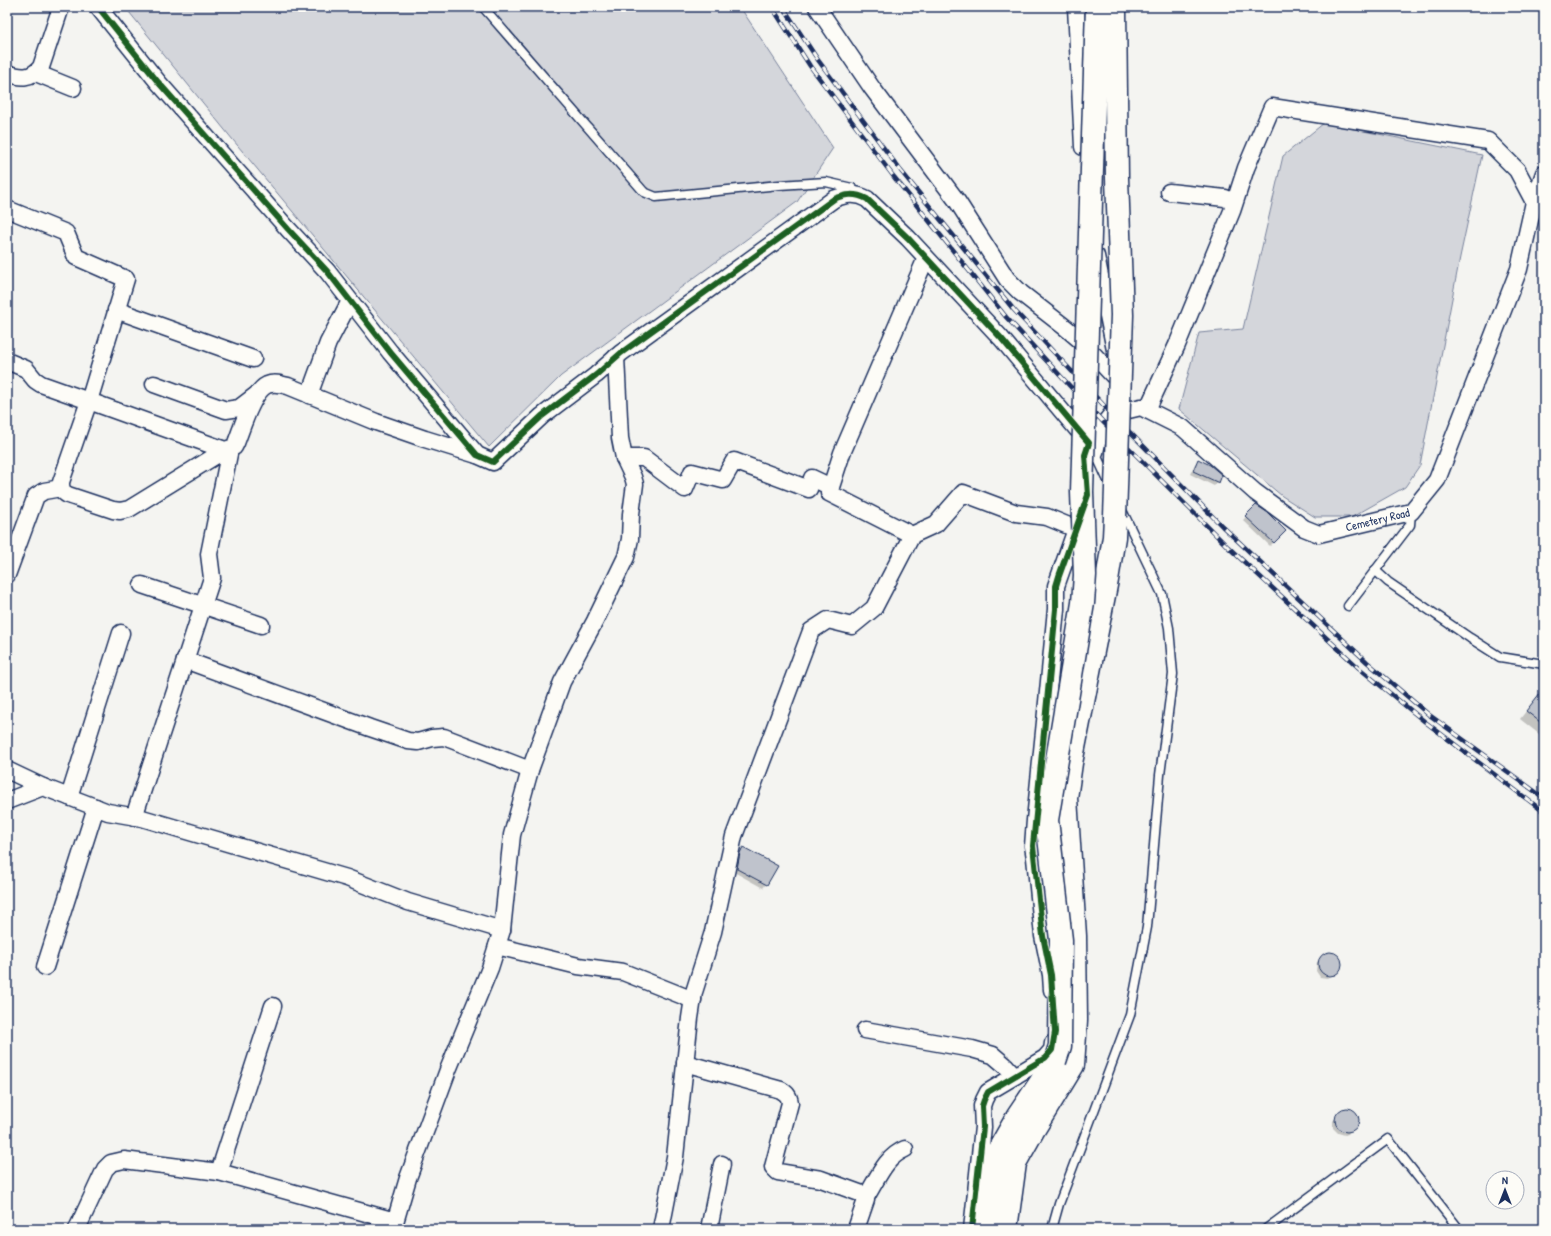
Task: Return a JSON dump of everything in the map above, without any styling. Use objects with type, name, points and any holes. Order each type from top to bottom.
[{"type":"street","points":[[7,73],[29,77],[36,73],[43,62],[61,7]]},
{"type":"street","points":[[98,7],[158,82],[327,271],[390,352],[477,455]]},
{"type":"street","points":[[817,7],[872,88],[957,201],[1006,279],[1021,293],[1080,340],[1122,385]]},
{"type":"street","points":[[1076,7],[1086,199],[1090,229],[1127,411]]},
{"type":"street","points":[[1064,1063],[1060,1046],[1061,940],[1047,820],[1083,602],[1085,575],[1082,492],[1109,8]]},
{"type":"street","points":[[989,1229],[997,1153],[1026,1122],[1064,1063],[1076,1020],[1075,936],[1066,798],[1071,763],[1107,580],[1114,530],[1122,315],[1109,8]]},
{"type":"street","points":[[36,73],[73,88]]},
{"type":"street","points":[[1147,410],[1177,345],[1232,211],[1246,168],[1272,107],[1488,141],[1517,170],[1534,202]]},
{"type":"street","name":"Cemetery Road","points":[[972,1229],[983,1127],[984,1100],[988,1092],[1045,1058],[1052,1050],[1055,1032],[1051,975],[1043,936],[1034,852],[1034,835],[1056,609],[1056,586],[1088,495],[1085,455],[1092,447],[1100,429],[1112,414],[1141,407],[1183,428],[1255,492],[1304,528],[1319,534],[1411,512],[1437,480],[1440,473],[1519,269],[1534,202],[1544,173]]},
{"type":"street","points":[[1169,192],[1225,198],[1231,201],[1233,206]]},
{"type":"street","points":[[154,384],[226,410],[239,408],[266,386],[271,384],[280,384],[376,422],[424,439],[477,455],[493,462],[542,416],[596,375],[621,352],[834,199],[851,194],[860,195],[867,199],[926,258],[1001,338],[1092,447]]},
{"type":"street","points":[[7,209],[66,233],[76,257],[126,279],[89,401],[61,482],[63,492],[68,495],[120,511],[135,506],[236,443],[256,395]]},
{"type":"street","points":[[912,536],[829,493],[842,453],[926,258]]},
{"type":"street","points":[[309,395],[328,343],[350,301]]},
{"type":"street","points":[[116,310],[253,359]]},
{"type":"street","points":[[77,1229],[106,1168],[111,1163],[124,1160],[219,1172],[394,1225],[416,1156],[448,1070],[490,968],[502,930],[512,835],[530,770],[562,682],[626,557],[630,539],[631,514],[635,484],[624,458],[620,438],[616,357]]},
{"type":"street","points":[[7,361],[26,369],[35,380],[41,384],[228,449]]},
{"type":"street","points":[[134,817],[212,578],[209,554],[228,449]]},
{"type":"street","points":[[624,458],[644,458],[685,489],[692,472],[724,480],[734,461],[809,489],[812,478],[831,487]]},
{"type":"street","points":[[7,575],[36,496],[44,492],[61,488]]},
{"type":"street","points":[[661,1229],[675,1157],[693,1000],[713,932],[734,836],[811,631],[828,620],[852,626],[874,608],[912,536],[936,524],[963,493],[1016,513],[1047,517],[1076,529]]},
{"type":"street","points":[[142,585],[261,625]]},
{"type":"street","points":[[69,797],[121,633]]},
{"type":"street","points":[[185,660],[408,741],[418,742],[432,738],[444,737],[530,770]]},
{"type":"street","points":[[7,770],[43,787],[117,815],[142,818],[347,878],[408,902],[502,930]]},
{"type":"street","points":[[7,801],[43,787]]},
{"type":"street","points":[[45,967],[96,807]]},
{"type":"street","points":[[497,946],[578,966],[623,972],[693,1000]]},
{"type":"street","points":[[219,1172],[273,1006]]},
{"type":"street","points":[[865,1030],[972,1048],[993,1055],[1015,1076]]},
{"type":"street","points":[[685,1063],[781,1090],[786,1093],[790,1097],[790,1103],[773,1167],[775,1170],[778,1172],[821,1179],[864,1193],[866,1197]]},
{"type":"street","points":[[1006,1229],[1015,1163],[1026,1122]]},
{"type":"street","points":[[856,1229],[866,1197],[887,1162],[898,1152],[905,1149]]},
{"type":"street","points":[[709,1229],[722,1164]]},
{"type":"lane","points":[[483,7],[644,192],[656,197],[826,182],[852,188],[860,195]]},
{"type":"lane","points":[[1052,1229],[1059,1204],[1130,1014],[1147,927],[1160,774],[1173,674],[1169,628],[1162,594],[1092,447]]},
{"type":"lane","points":[[1348,606],[1410,525],[1411,512]]},
{"type":"lane","points":[[1376,570],[1388,582],[1500,657],[1544,664]]},
{"type":"lane","points":[[1266,1229],[1388,1139],[1459,1229]]},
{"type":"shaded area","points":[[125,7],[740,7],[833,148],[797,202],[561,376],[489,447],[233,140]]},
{"type":"shaded area","points":[[1324,123],[1482,155],[1460,257],[1420,465],[1405,487],[1352,517],[1315,517],[1282,496],[1179,409],[1199,333],[1243,329],[1283,156]]},
{"type":"building","points":[[1198,459],[1210,465],[1222,475],[1219,483],[1193,471]]},
{"type":"building","points":[[1256,505],[1267,512],[1286,531],[1274,543],[1245,516]]},
{"type":"building","points":[[1544,688],[1544,725],[1526,711]]},
{"type":"building","points":[[743,847],[778,866],[767,885],[737,869],[740,853]]},
{"type":"building","points":[[1330,952],[1338,956],[1342,964],[1338,972],[1330,976],[1322,972],[1318,964],[1322,956]]},
{"type":"building","points":[[1347,1108],[1355,1112],[1359,1120],[1355,1128],[1347,1132],[1339,1128],[1335,1120],[1339,1112]]},
{"type":"railway","points":[[772,7],[810,66],[894,177],[1006,317],[1104,423],[1228,547],[1359,668],[1424,721],[1544,812]]},
{"type":"railway","points":[[783,7],[818,60],[901,171],[1014,310],[1112,414],[1222,526],[1367,662],[1428,714],[1544,798]]},
{"type":"cycle path","points":[[98,7],[158,82],[327,271],[390,352],[477,455],[493,462],[542,416],[596,375],[621,353],[834,199],[850,195],[867,199],[908,238],[1001,338],[1089,443],[1085,455],[1088,495],[1056,586],[1056,609],[1033,846],[1043,936],[1051,975],[1055,1032],[1052,1050],[1045,1058],[988,1092],[984,1100],[982,1106],[983,1127],[972,1229]]}]
